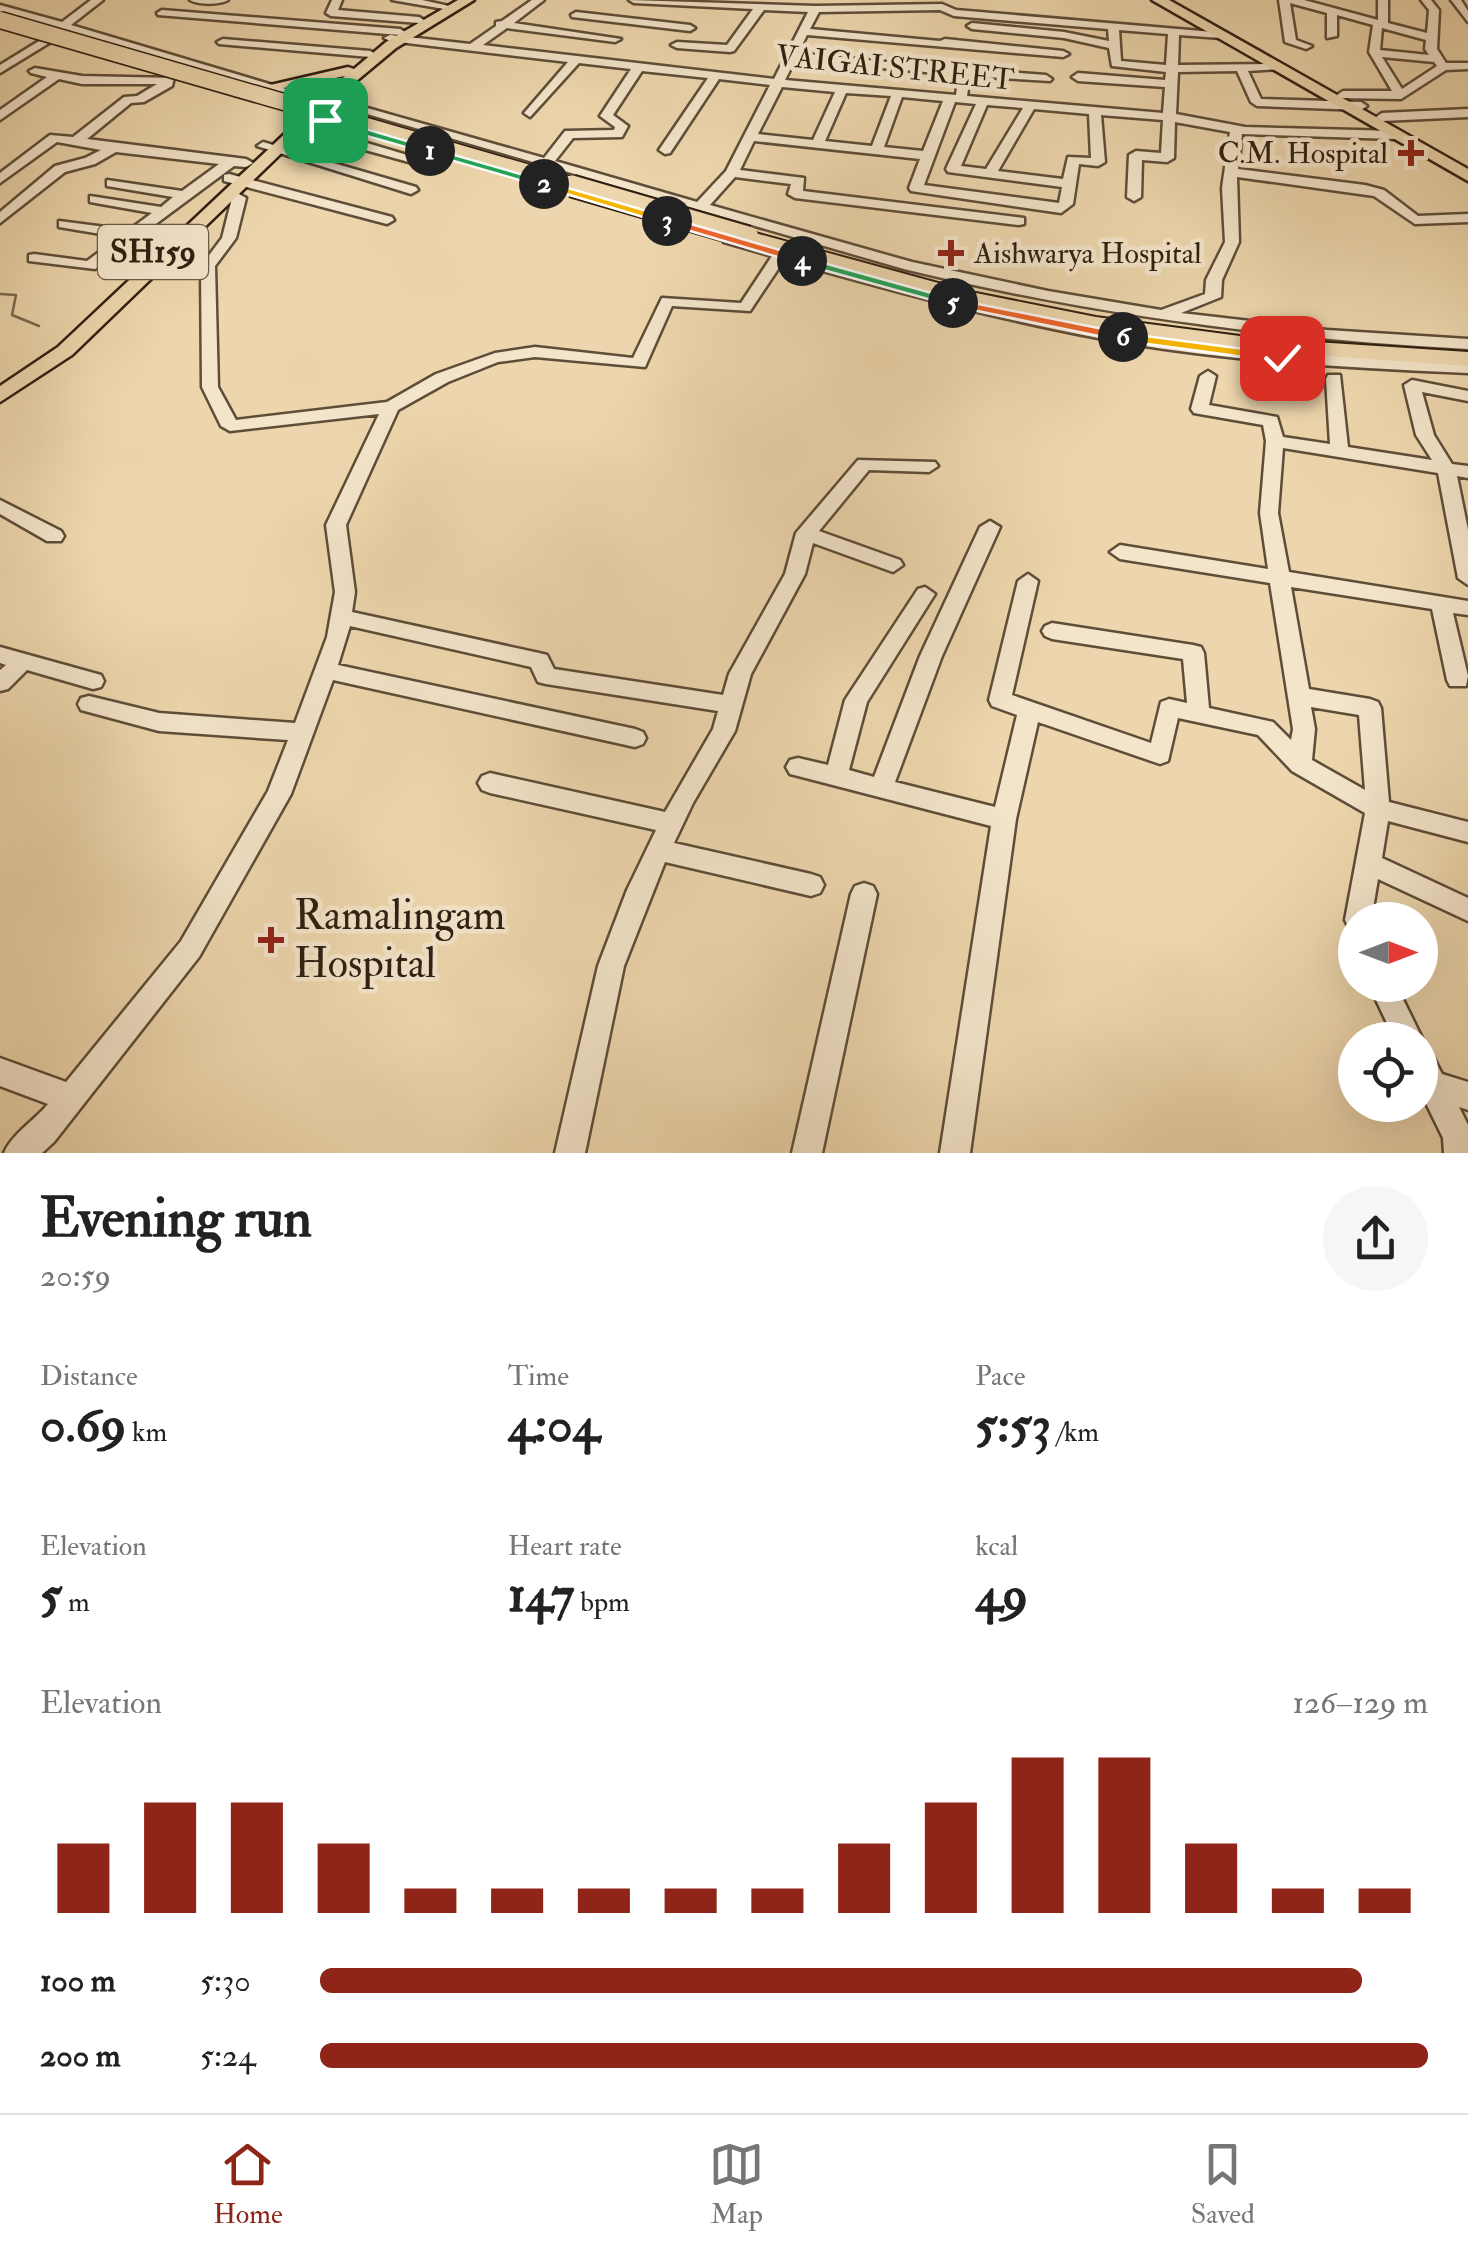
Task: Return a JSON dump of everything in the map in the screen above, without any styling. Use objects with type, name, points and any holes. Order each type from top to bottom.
[{"type":"highway","points":[[2,12],[752,234]]},
{"type":"highway","points":[[2,12],[928,288],[1120,328],[1298,350],[1468,359]]},
{"type":"highway","points":[[815,252],[976,291],[1125,321],[1310,343],[1468,347]]},
{"type":"main road","points":[[314,107],[397,36],[467,0]]},
{"type":"main road","points":[[1159,0],[1277,67],[1382,117],[1468,167]]},
{"type":"main road","points":[[1174,0],[1351,102],[1395,135],[1468,176]]},
{"type":"main road","points":[[0,396],[65,351],[237,176],[276,150],[348,71],[449,3]]},
{"type":"main road","points":[[273,86],[348,71]]},
{"type":"main road","name":"SH159","points":[[0,385],[83,320],[237,176]]},
{"type":"street","points":[[65,24],[98,0]]},
{"type":"street","name":"VAIGAI STREET","points":[[183,0],[162,13],[397,36],[781,83],[1170,117],[1326,136],[1395,135]]},
{"type":"street","points":[[195,0],[223,0]]},
{"type":"street","points":[[336,0],[331,13],[419,20]]},
{"type":"street","points":[[397,0],[449,3]]},
{"type":"street","points":[[473,47],[500,24],[539,0]]},
{"type":"street","points":[[551,30],[597,0]]},
{"type":"street","points":[[634,0],[815,9],[909,3],[1117,46]]},
{"type":"street","points":[[971,13],[975,0]]},
{"type":"street","points":[[1022,16],[1026,0]]},
{"type":"street","points":[[1284,0],[1292,42],[1306,46]]},
{"type":"street","points":[[1292,0],[1433,38]]},
{"type":"street","points":[[1383,0],[1381,23],[1372,44],[1382,71],[1401,95]]},
{"type":"street","points":[[1426,0],[1434,10],[1431,48],[1440,63]]},
{"type":"street","points":[[1456,0],[1468,19]]},
{"type":"street","points":[[657,68],[711,3]]},
{"type":"street","points":[[677,45],[730,49],[767,4]]},
{"type":"street","points":[[876,38],[895,5]]},
{"type":"street","points":[[701,206],[732,173],[781,83],[815,9]]},
{"type":"street","points":[[1331,36],[1332,10]]},
{"type":"street","points":[[947,11],[1221,35]]},
{"type":"street","points":[[928,96],[945,43],[947,11]]},
{"type":"street","points":[[2,12],[65,24],[273,86],[314,107],[786,243],[954,303],[1130,338],[1282,358],[1468,368]]},
{"type":"street","points":[[2,12],[48,40],[174,80],[314,107],[547,162],[701,206],[786,243],[1156,317],[1306,335],[1468,347]]},
{"type":"street","points":[[576,15],[690,28]]},
{"type":"street","points":[[1064,35],[1069,20]]},
{"type":"street","points":[[595,60],[636,22]]},
{"type":"street","points":[[500,24],[615,39]]},
{"type":"street","points":[[1113,26],[1116,64],[1172,69],[1277,67]]},
{"type":"street","points":[[805,32],[1063,54]]},
{"type":"street","points":[[1134,196],[1136,156],[1167,158],[1174,32]]},
{"type":"street","points":[[0,70],[48,40]]},
{"type":"street","points":[[223,42],[370,54]]},
{"type":"street","points":[[1376,53],[1468,66]]},
{"type":"street","points":[[794,56],[936,70]]},
{"type":"street","points":[[530,113],[576,58]]},
{"type":"street","points":[[1241,68],[1257,102],[1351,102],[1401,95],[1440,63]]},
{"type":"street","points":[[547,162],[569,134],[618,134],[622,126],[606,116],[640,66]]},
{"type":"street","points":[[36,71],[82,80],[174,80]]},
{"type":"street","points":[[1046,79],[965,72],[916,188],[1061,209],[1066,204],[1073,160],[1098,162],[1095,111]]},
{"type":"street","points":[[0,116],[57,75]]},
{"type":"street","points":[[665,150],[716,75]]},
{"type":"street","points":[[1078,77],[1173,84]]},
{"type":"street","points":[[78,140],[128,100],[140,100],[174,80]]},
{"type":"street","points":[[1134,81],[1138,114]]},
{"type":"street","points":[[818,143],[842,89]]},
{"type":"street","points":[[878,149],[898,94]]},
{"type":"street","points":[[982,101],[953,168],[1068,184]]},
{"type":"street","points":[[990,174],[1030,106]]},
{"type":"street","points":[[1382,117],[1462,113],[1468,124]]},
{"type":"street","points":[[1156,317],[1213,297],[1214,280],[1232,242],[1231,172],[1237,128]]},
{"type":"street","points":[[276,150],[316,132],[427,163]]},
{"type":"street","points":[[751,137],[930,156]]},
{"type":"street","points":[[0,180],[55,138],[78,140],[237,176],[387,220]]},
{"type":"street","points":[[0,219],[60,169],[114,148]]},
{"type":"street","points":[[276,150],[411,190]]},
{"type":"street","points":[[0,156],[27,159]]},
{"type":"street","points":[[24,216],[81,164]]},
{"type":"street","points":[[1231,172],[1360,188],[1379,193],[1415,220],[1468,218]]},
{"type":"street","points":[[732,173],[800,181],[795,194],[1019,222]]},
{"type":"street","points":[[237,176],[229,238],[208,266],[210,387],[230,426],[391,407],[442,378],[495,358],[536,352],[638,364],[667,301],[745,308],[786,243]]},
{"type":"street","points":[[34,258],[90,266],[184,195],[237,176]]},
{"type":"street","points":[[112,184],[184,195]]},
{"type":"street","points":[[95,200],[162,211]]},
{"type":"street","points":[[64,224],[130,235]]},
{"type":"street","points":[[1208,376],[1200,409],[1270,420],[1276,441],[1268,513],[1304,729],[1300,764]]},
{"type":"street","points":[[1334,379],[1339,451]]},
{"type":"street","points":[[1468,396],[1412,385],[1425,435],[1446,469],[1468,578]]},
{"type":"street","points":[[19,1153],[44,1132],[190,950],[279,794],[326,670],[341,617],[345,592],[336,525],[391,407]]},
{"type":"street","points":[[1276,441],[1468,472]]},
{"type":"street","points":[[570,1153],[612,966],[658,850],[724,731],[762,628],[794,574],[806,533],[864,464],[930,466]]},
{"type":"street","points":[[0,506],[54,536]]},
{"type":"street","points":[[881,788],[922,673],[990,527]]},
{"type":"street","points":[[806,533],[892,565]]},
{"type":"street","points":[[1120,552],[1280,581],[1468,608]]},
{"type":"street","points":[[1028,581],[1000,700],[1160,755],[1169,708],[1265,728],[1300,764],[1378,809],[1468,832]]},
{"type":"street","points":[[836,777],[856,700],[925,594]]},
{"type":"street","points":[[1441,604],[1458,680]]},
{"type":"street","points":[[341,617],[539,661],[546,676],[731,705]]},
{"type":"street","points":[[1052,630],[1193,653],[1198,714]]},
{"type":"street","points":[[0,684],[11,658],[159,722],[302,732]]},
{"type":"street","points":[[326,670],[636,738]]},
{"type":"street","points":[[1298,696],[1370,708],[1378,809],[1361,902]]},
{"type":"street","points":[[956,1153],[1004,819],[1030,711]]},
{"type":"street","points":[[798,767],[1004,819]]},
{"type":"street","points":[[490,783],[671,823]]},
{"type":"street","points":[[658,850],[812,885]]},
{"type":"street","points":[[1368,862],[1468,910]]},
{"type":"street","points":[[807,1153],[864,894]]},
{"type":"street","points":[[0,1072],[72,1098]]},
{"type":"street","points":[[1438,1080],[1468,1096]]},
{"type":"street","points":[[1438,1097],[1458,1136],[1458,1153]]},
{"type":"waterway","points":[[0,294],[16,295],[12,315],[39,326]]},
{"type":"place","name":"C.M. Hospital","points":[[1411,153]]},
{"type":"place","name":"Aishwarya Hospital","points":[[951,253]]},
{"type":"place","name":"Ramalingam Hospital","points":[[271,940]]},
{"type":"route","points":[[325,120],[954,303],[1130,338],[1282,358]]}]
